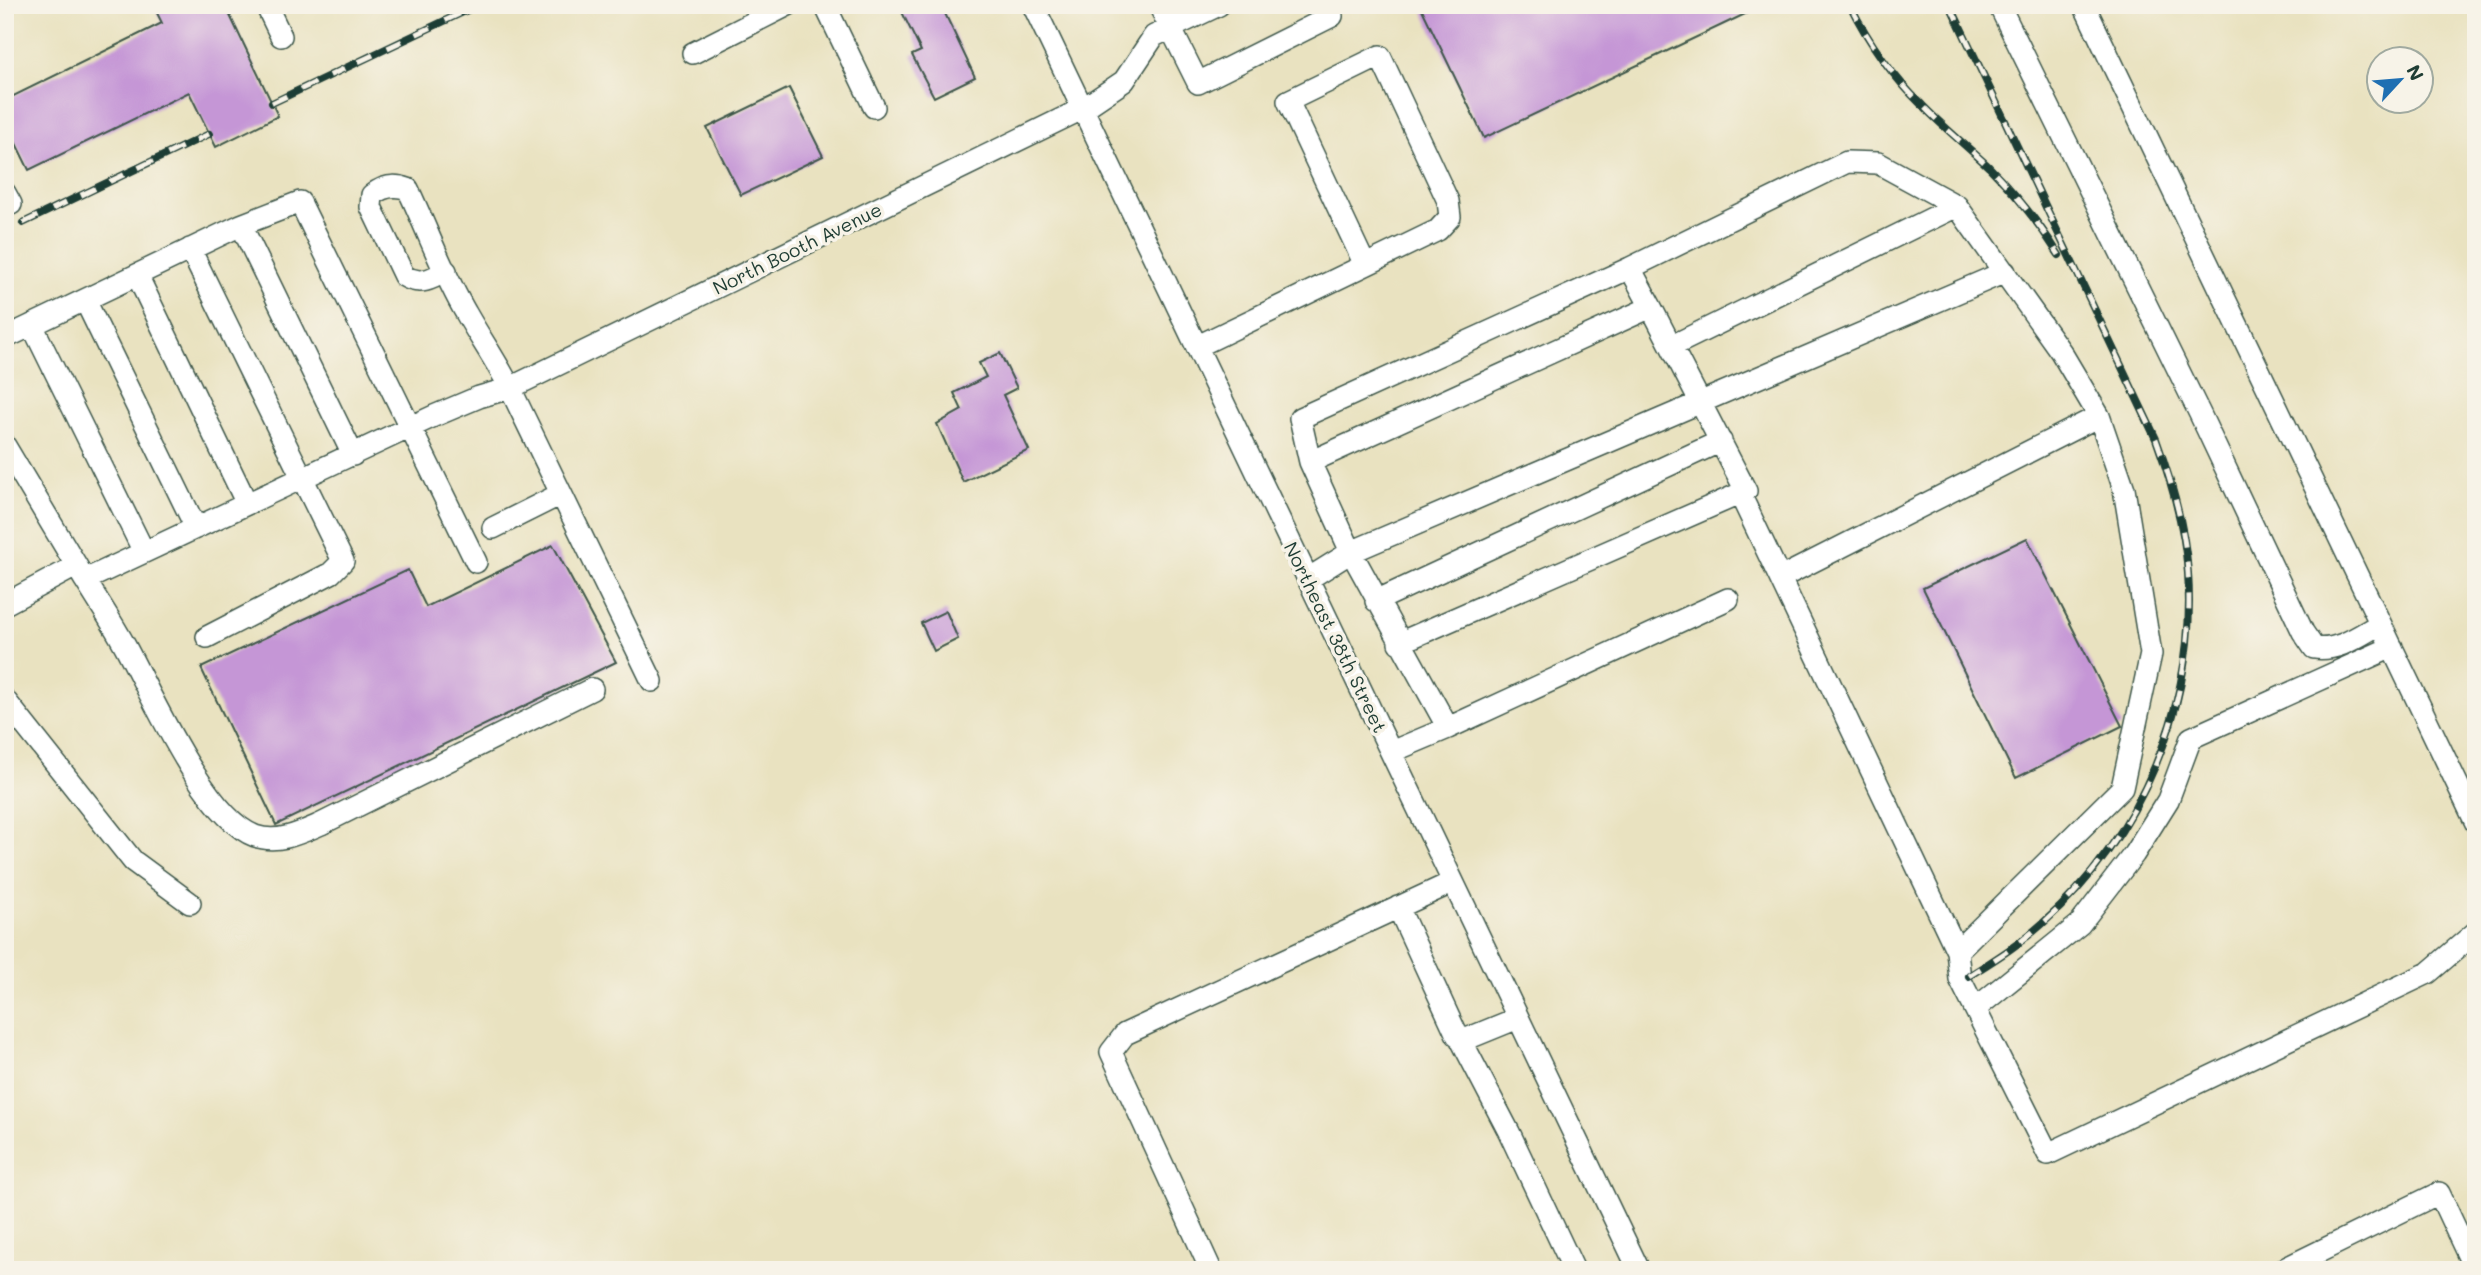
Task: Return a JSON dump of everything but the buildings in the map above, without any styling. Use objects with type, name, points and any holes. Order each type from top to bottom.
[{"type":"street","points":[[266,5],[281,36]]},
{"type":"street","points":[[693,52],[788,5]]},
{"type":"street","points":[[825,5],[874,107]]},
{"type":"street","name":"Northeast 38th Street","points":[[1033,5],[1639,1270]]},
{"type":"street","points":[[1159,5],[1198,83],[1332,16],[1326,5]]},
{"type":"street","name":"North Booth Avenue","points":[[5,604],[81,573],[144,552],[411,427],[479,397],[510,388],[1084,108],[1124,81],[1154,36],[1219,5]]},
{"type":"street","points":[[1998,5],[2200,414],[2304,632],[2314,648],[2324,649],[2343,644],[2380,624]]},
{"type":"street","points":[[2084,5],[2476,823]]},
{"type":"street","points":[[1198,346],[1437,230],[1450,217],[1448,201],[1380,56],[1288,101],[1364,265]]},
{"type":"street","points":[[1448,728],[1351,552],[1310,462],[1300,418],[1630,268],[1847,162],[1878,163],[1957,206],[2061,352],[2099,416],[2124,489],[2151,654],[2122,788],[1957,951]]},
{"type":"street","points":[[5,338],[241,225],[300,202],[476,562]]},
{"type":"street","points":[[1672,346],[1957,206]]},
{"type":"street","points":[[241,225],[353,454]]},
{"type":"street","points":[[190,249],[343,561],[331,573],[207,637]]},
{"type":"street","points":[[1399,643],[1746,491],[1630,268]]},
{"type":"street","points":[[446,271],[465,311],[510,388],[652,681]]},
{"type":"street","points":[[1308,579],[1351,552],[2004,272]]},
{"type":"street","points":[[137,275],[247,504]]},
{"type":"street","points":[[85,300],[196,528]]},
{"type":"street","points":[[1310,462],[1651,307]]},
{"type":"street","points":[[32,325],[144,552]]},
{"type":"street","points":[[1780,578],[2099,416]]},
{"type":"street","points":[[1376,601],[1721,441]]},
{"type":"street","points":[[5,446],[123,643],[184,756],[213,799],[239,827],[254,836],[295,836],[592,689]]},
{"type":"street","points":[[493,528],[561,494]]},
{"type":"street","points":[[1740,494],[1957,951],[1960,979],[2049,1154],[2428,973],[2476,932]]},
{"type":"street","points":[[1391,752],[1728,599]]},
{"type":"street","points":[[1975,1009],[2080,924],[2134,854],[2168,800],[2191,738],[2392,647]]},
{"type":"street","points":[[5,700],[132,861],[190,903]]},
{"type":"street","points":[[1210,1270],[1111,1052],[1125,1034],[1453,882]]},
{"type":"street","points":[[1398,907],[1574,1270]]},
{"type":"street","points":[[1459,1037],[1469,1038],[1518,1017]]},
{"type":"street","points":[[2282,1270],[2439,1194],[2475,1270]]},
{"type":"railway","points":[[272,103],[478,5]]},
{"type":"railway","points":[[1850,5],[1873,45],[1901,83],[2008,187],[2059,255]]},
{"type":"railway","points":[[1950,5],[2156,439],[2177,505],[2188,573],[2188,622],[2183,671],[2172,719],[2155,765],[2134,809],[2108,851],[2077,889],[2034,931],[1969,976]]},
{"type":"railway","points":[[23,223],[209,134]]}]
